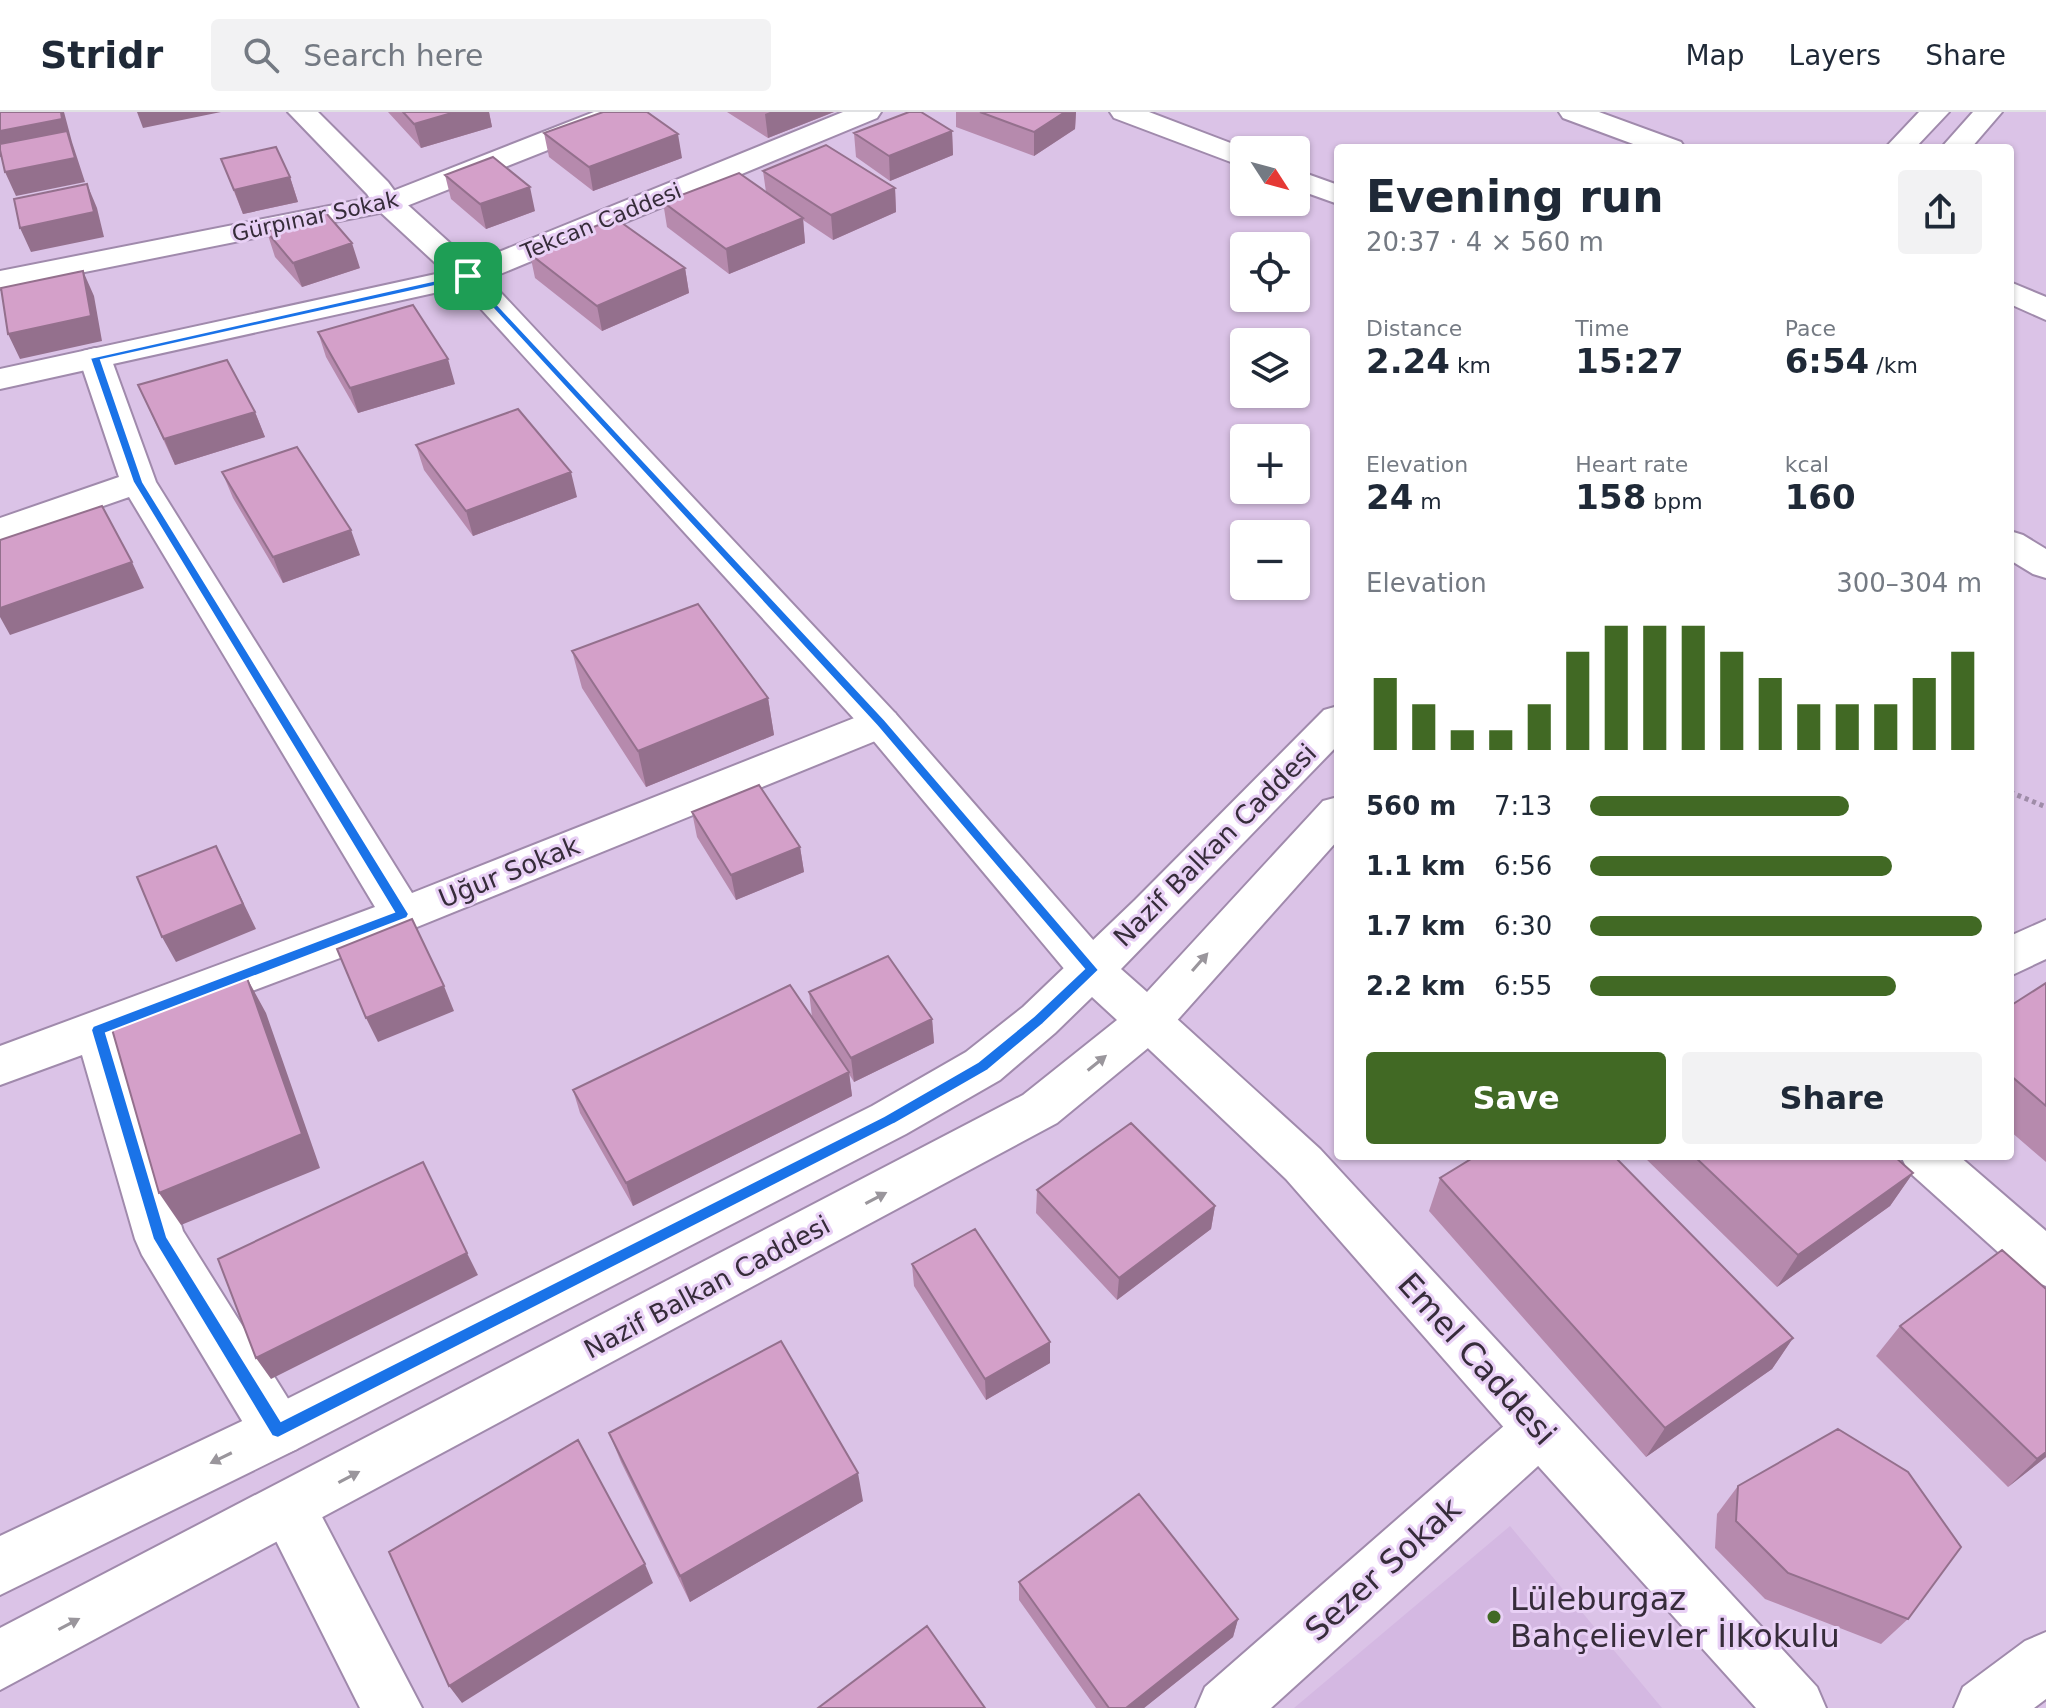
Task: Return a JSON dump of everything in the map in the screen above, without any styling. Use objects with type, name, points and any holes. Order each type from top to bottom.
[{"type":"street","points":[[302,112],[378,188],[388,203],[468,276],[881,723],[1092,970]]},
{"type":"street","name":"Gürpınar Sokak","points":[[0,280],[388,203],[619,112]]},
{"type":"street","name":"Tekcan Caddesi","points":[[0,379],[468,276],[867,112]]},
{"type":"street","points":[[1124,112],[1230,153]]},
{"type":"street","points":[[1573,112],[1660,144]]},
{"type":"street","points":[[1903,144],[1935,112]]},
{"type":"street","points":[[1959,144],[1988,112]]},
{"type":"street","points":[[1310,184],[1334,193]]},
{"type":"street","points":[[2014,293],[2046,310]]},
{"type":"street","points":[[95,358],[138,482],[402,914]]},
{"type":"street","points":[[0,531],[138,482]]},
{"type":"street","points":[[2014,546],[2046,566]]},
{"type":"street","name":"Uğur Sokak","points":[[0,1066],[402,914],[881,723]]},
{"type":"street","name":"Nazif Balkan Caddesi","points":[[0,1566],[278,1431],[889,1120],[983,1066],[1039,1020],[1092,970],[1334,724]]},
{"type":"street","name":"Nazif Balkan Caddesi","points":[[0,1660],[1040,1109],[1149,1021],[1334,816]]},
{"type":"street","points":[[2014,956],[2046,937]]},
{"type":"street","name":"Emel Caddesi","points":[[1092,970],[1303,1164],[1796,1708]]},
{"type":"street","points":[[98,1030],[160,1239],[278,1431]]},
{"type":"street","points":[[1930,1160],[2046,1263]]},
{"type":"street","name":"Sezer Sokak","points":[[1226,1708],[1540,1429]]},
{"type":"street","points":[[288,1509],[392,1708]]},
{"type":"street","points":[[1984,1708],[2046,1662]]},
{"type":"path","points":[[2014,794],[2046,807]]},
{"type":"shaded area","name":"Lüleburgaz Bahçelievler İlkokulu","points":[[1510,1526],[1662,1708],[1294,1708]]},
{"type":"building","points":[[0,112],[61,112],[62,119],[0,131]]},
{"type":"building","points":[[403,112],[455,112],[414,124]]},
{"type":"building","points":[[603,112],[647,112],[678,134],[589,167],[544,133]]},
{"type":"building","points":[[909,112],[921,112],[952,131],[889,156],[854,133]]},
{"type":"building","points":[[980,112],[1065,112],[1034,132]]},
{"type":"building","points":[[67,131],[75,158],[5,172],[0,144]]},
{"type":"building","points":[[826,145],[895,188],[831,215],[763,171]]},
{"type":"building","points":[[276,147],[290,177],[234,190],[221,159]]},
{"type":"building","points":[[493,157],[530,187],[480,204],[445,175]]},
{"type":"building","points":[[739,173],[803,218],[726,249],[663,202]]},
{"type":"building","points":[[87,184],[94,212],[20,228],[14,199]]},
{"type":"building","points":[[326,213],[352,243],[293,263],[267,232]]},
{"type":"building","points":[[615,218],[685,268],[597,306],[530,254]]},
{"type":"building","points":[[83,271],[91,316],[8,334],[1,288]]},
{"type":"building","points":[[413,305],[448,359],[350,388],[318,332]]},
{"type":"building","points":[[227,360],[255,412],[164,439],[138,385]]},
{"type":"building","points":[[518,409],[571,472],[466,511],[416,445]]},
{"type":"building","points":[[297,447],[351,530],[273,557],[222,472]]},
{"type":"building","points":[[102,506],[132,562],[0,608],[0,540]]},
{"type":"building","points":[[698,604],[768,698],[638,751],[572,651]]},
{"type":"building","points":[[759,785],[800,847],[731,875],[692,812]]},
{"type":"building","points":[[216,846],[243,904],[162,937],[137,877]]},
{"type":"building","points":[[412,919],[444,986],[366,1018],[337,949]]},
{"type":"building","points":[[888,956],[932,1019],[851,1058],[809,992]]},
{"type":"building","points":[[247,978],[302,1134],[159,1193],[112,1029]]},
{"type":"building","points":[[2046,983],[2046,1106],[2014,1078],[2014,1003]]},
{"type":"building","points":[[790,985],[849,1072],[626,1183],[573,1090]]},
{"type":"building","points":[[1131,1123],[1215,1206],[1119,1278],[1037,1190]]},
{"type":"building","points":[[1469,1160],[1618,1160],[1793,1338],[1665,1428],[1440,1178]]},
{"type":"building","points":[[1698,1160],[1898,1160],[1913,1173],[1798,1255]]},
{"type":"building","points":[[423,1162],[467,1253],[256,1358],[218,1259]]},
{"type":"building","points":[[975,1229],[1050,1342],[985,1379],[912,1264]]},
{"type":"building","points":[[2002,1250],[2046,1289],[2046,1452],[2037,1459],[1900,1326]]},
{"type":"building","points":[[781,1341],[858,1473],[680,1576],[609,1433]]},
{"type":"building","points":[[1838,1429],[1908,1472],[1961,1547],[1908,1619],[1788,1573],[1736,1521],[1738,1486]]},
{"type":"building","points":[[578,1440],[645,1564],[449,1686],[389,1552]]},
{"type":"building","points":[[1139,1494],[1238,1619],[1126,1708],[1109,1708],[1019,1582]]},
{"type":"building","points":[[927,1626],[985,1708],[818,1708]]},
{"type":"place","name":"Lüleburgaz Bahçelievler İlkokulu","points":[[1494,1617]]},
{"type":"route","points":[[468,276],[881,723],[1092,970],[1039,1020],[983,1066],[889,1120],[278,1431],[160,1239],[98,1030],[402,914],[138,482],[95,358],[468,276]]}]
